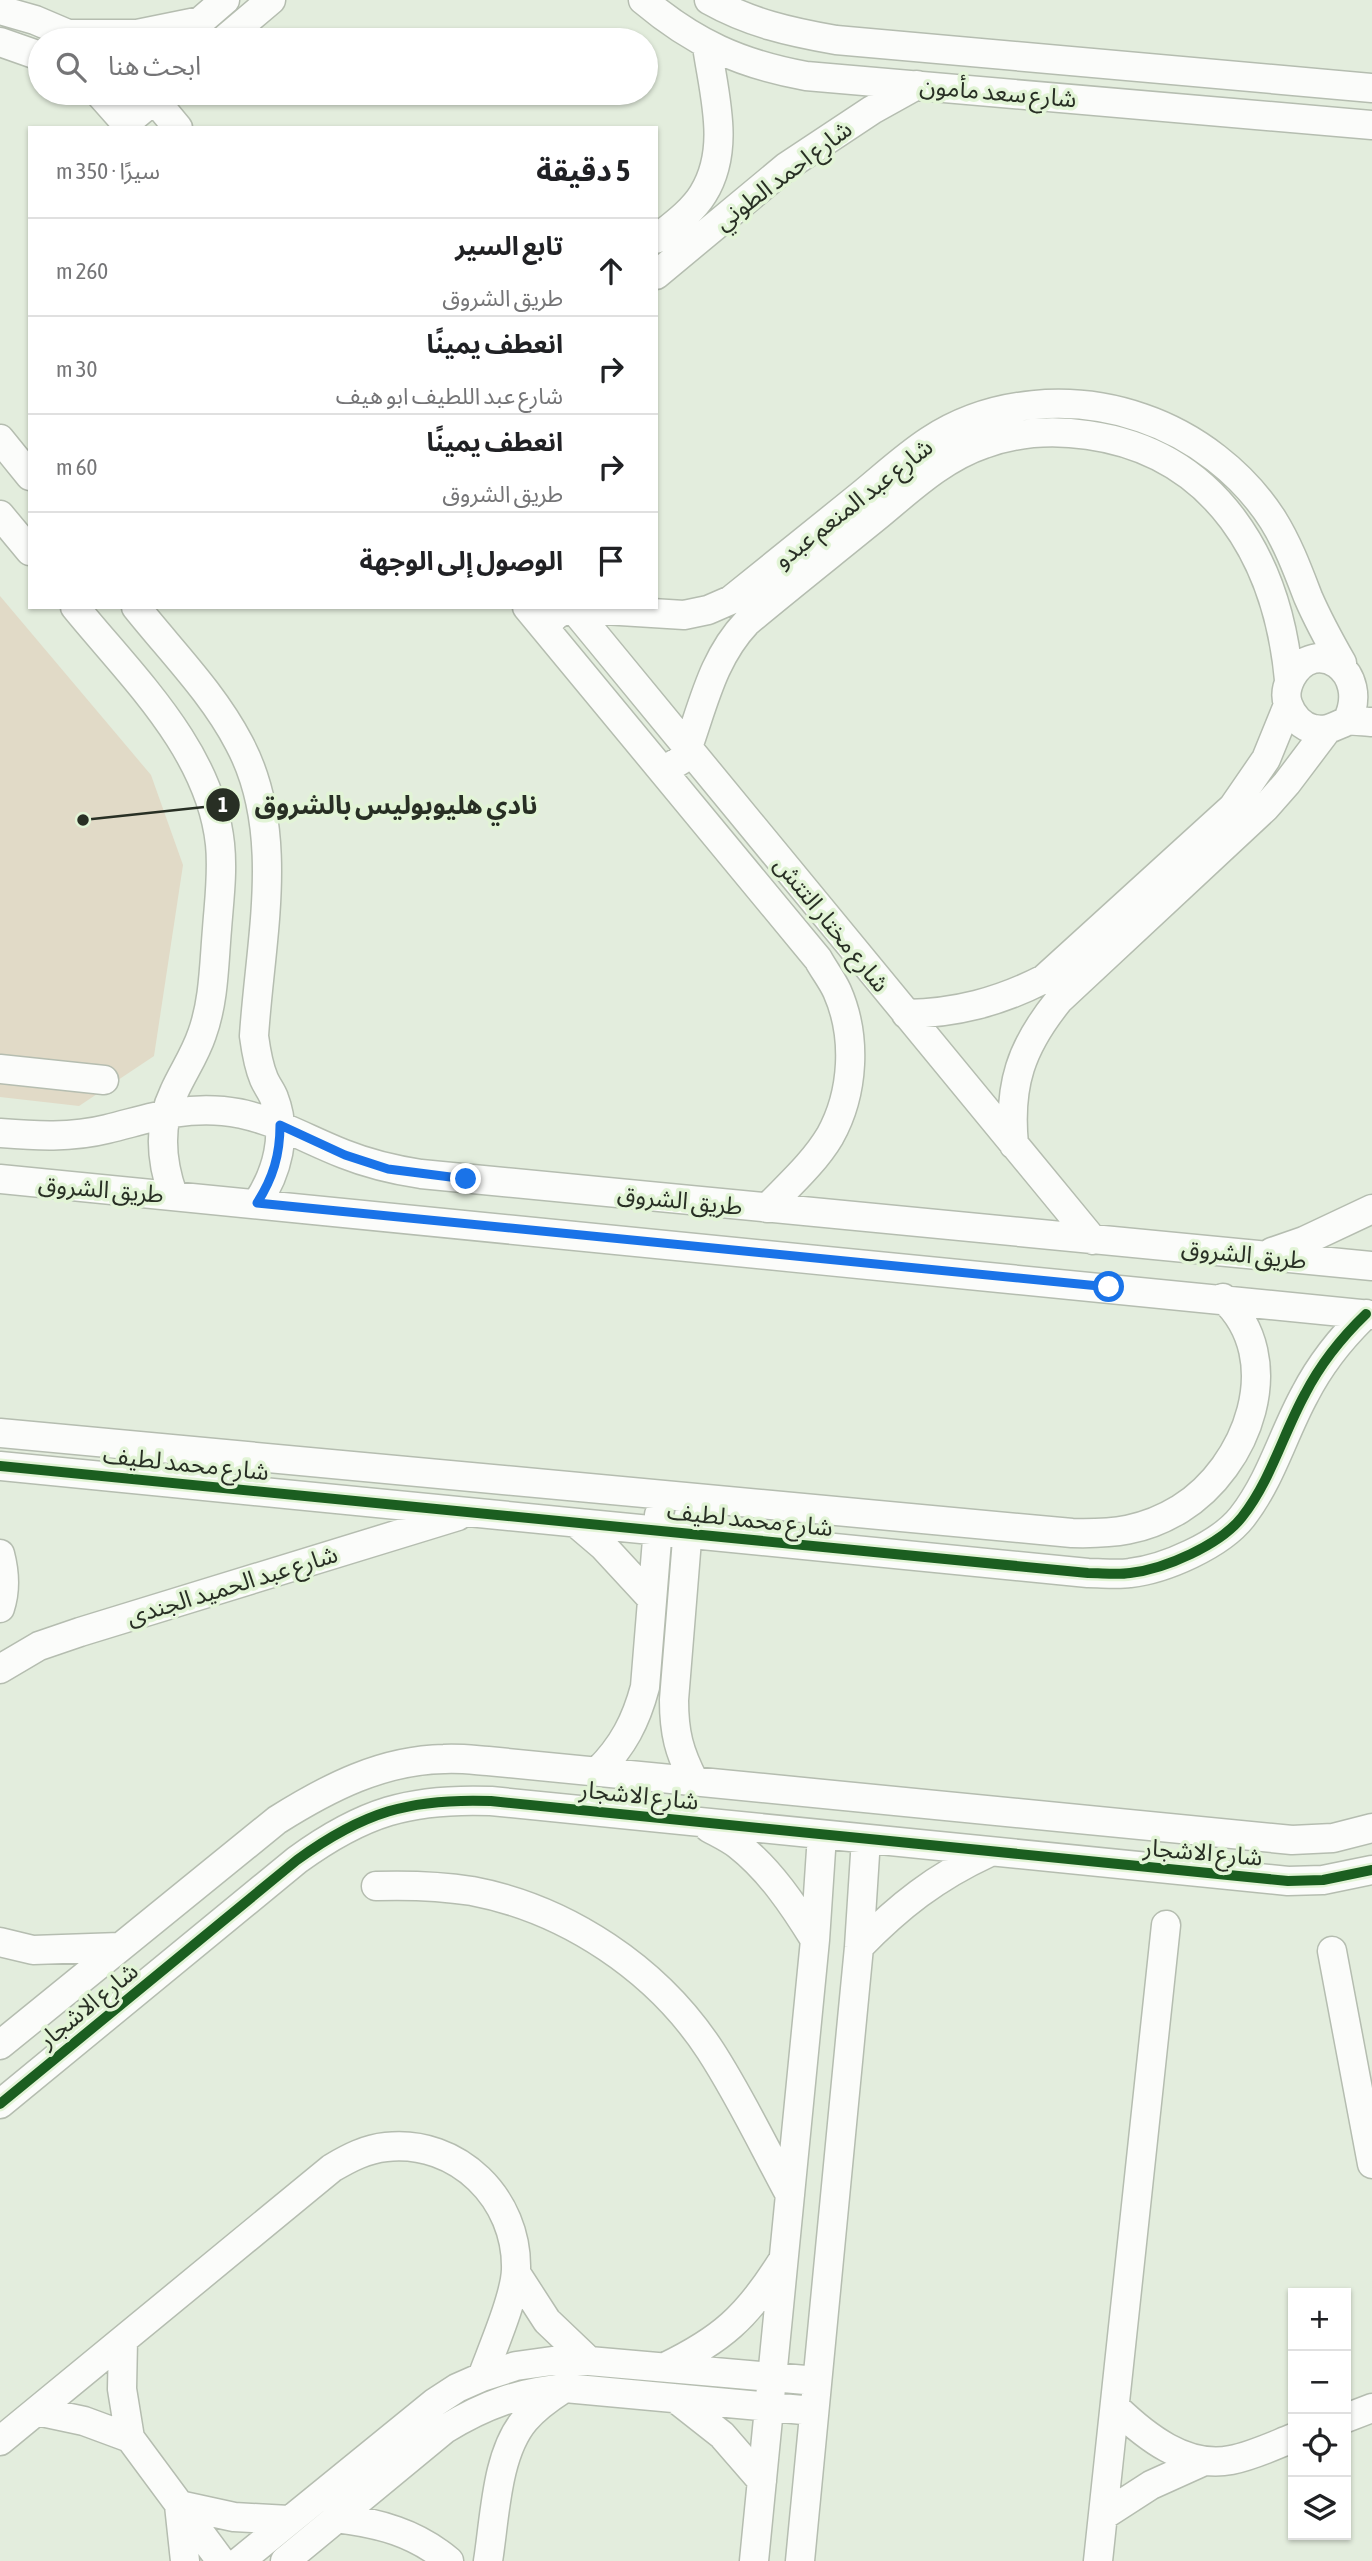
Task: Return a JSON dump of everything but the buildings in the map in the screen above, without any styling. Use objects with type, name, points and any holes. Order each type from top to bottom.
[{"type":"street","points":[[193,28],[225,0]]},
{"type":"street","points":[[238,28],[271,0]]},
{"type":"street","name":"شارع سعد مأمون","points":[[643,0],[669,22],[707,46],[738,60],[806,76],[1372,125]]},
{"type":"street","name":"شارع سعد مأمون","points":[[709,0],[734,14],[784,31],[836,40],[1372,88]]},
{"type":"street","points":[[0,10],[55,28]]},
{"type":"street","points":[[167,28],[201,21]]},
{"type":"street","points":[[0,42],[28,51]]},
{"type":"street","name":"شارع احمد الطوني","points":[[662,252],[702,196],[716,163],[719,128],[707,46]]},
{"type":"street","points":[[1331,84],[1372,71]]},
{"type":"street","name":"شارع احمد الطوني","points":[[662,252],[872,110],[917,85]]},
{"type":"street","points":[[115,105],[128,125],[146,105]]},
{"type":"street","points":[[162,105],[177,126]]},
{"type":"street","points":[[1334,121],[1372,142]]},
{"type":"street","name":"شارع عبد المنعم عبدو","points":[[588,609],[684,615],[708,610],[731,600],[929,440],[985,415],[1020,406],[1069,403],[1117,409],[1164,425],[1206,449],[1243,481],[1273,520],[1324,631],[1357,675]]},
{"type":"street","name":"شارع عبد المنعم عبدو","points":[[663,771],[681,760],[719,659],[731,639],[747,622],[935,469],[983,444],[1024,434],[1066,432],[1108,438],[1148,452],[1184,472],[1216,499],[1243,532],[1264,569],[1282,624],[1289,693]]},
{"type":"street","points":[[0,439],[28,474]]},
{"type":"street","points":[[0,515],[28,549]]},
{"type":"street","points":[[77,609],[176,731],[197,766],[215,814],[221,876],[211,1004],[202,1035],[174,1092],[167,1113],[162,1146],[165,1171],[173,1195]]},
{"type":"street","points":[[138,609],[222,713],[240,744],[254,778],[263,812],[267,848],[254,1036],[257,1059],[275,1099],[280,1142],[273,1174],[257,1203]]},
{"type":"street","points":[[536,618],[551,618],[568,609]]},
{"type":"street","name":"شارع مختار التتش","points":[[573,609],[1093,1240]]},
{"type":"street","name":"شارع مختار التتش","points":[[536,618],[802,939],[818,959],[837,991],[848,1027],[851,1065],[845,1102],[829,1136],[807,1166],[766,1208]]},
{"type":"street","points":[[906,1014],[934,1014],[963,1009],[1018,992],[1044,979],[1233,807],[1266,759],[1296,670],[1306,662],[1318,658],[1330,659],[1357,675],[1359,695],[1349,724],[1308,757],[1265,808],[1059,1000],[1039,1025],[1024,1053],[1015,1083],[1011,1114],[1014,1145]]},
{"type":"street","points":[[1289,693],[1294,716],[1303,724],[1314,729],[1349,724]]},
{"type":"street","points":[[802,939],[829,920]]},
{"type":"street","points":[[0,1069],[104,1080]]},
{"type":"street","name":"طريق الشروق","points":[[0,1133],[75,1135],[167,1113],[224,1111],[253,1116],[280,1125],[345,1155],[388,1169],[410,1172],[1372,1266]]},
{"type":"street","name":"طريق الشروق","points":[[0,1179],[1369,1314]]},
{"type":"street","points":[[1258,1256],[1304,1241],[1372,1209]]},
{"type":"street","name":"شارع محمد لطيف","points":[[0,1433],[1072,1533],[1110,1534],[1147,1525],[1181,1509],[1210,1485],[1233,1454],[1249,1419],[1257,1384],[1253,1349],[1241,1320],[1223,1298]]},
{"type":"street","name":"شارع محمد لطيف","points":[[0,1466],[1088,1573],[1130,1574],[1171,1564],[1208,1545],[1241,1519],[1267,1478],[1316,1374],[1347,1332],[1369,1314]]},
{"type":"street","points":[[598,1771],[615,1754],[629,1733],[645,1687],[661,1494]]},
{"type":"street","points":[[691,1497],[674,1728],[681,1756],[694,1781]]},
{"type":"street","name":"شارع عبد الحميد الجندى","points":[[0,1669],[39,1646],[80,1632],[469,1512]]},
{"type":"street","points":[[576,1523],[612,1555],[652,1599]]},
{"type":"street","points":[[0,1555],[4,1571],[4,1597],[0,1608]]},
{"type":"street","name":"شارع الاشجار","points":[[0,2045],[277,1820],[356,1776],[399,1764],[443,1758],[598,1771],[1292,1840],[1333,1838],[1372,1828]]},
{"type":"street","name":"شارع الاشجار","points":[[0,2104],[331,1836],[368,1817],[408,1805],[450,1799],[491,1801],[1288,1881],[1323,1880],[1372,1870]]},
{"type":"street","points":[[1097,1863],[1101,1821]]},
{"type":"street","points":[[700,1823],[737,1844],[767,1873],[793,1905],[815,1940]]},
{"type":"street","points":[[754,2561],[815,1940],[822,1835]]},
{"type":"street","points":[[800,2561],[859,1947],[866,1839]]},
{"type":"street","points":[[859,1947],[888,1917],[920,1890],[989,1852]]},
{"type":"street","points":[[226,1859],[255,1895]]},
{"type":"street","points":[[376,1886],[425,1885],[520,1904],[565,1922],[607,1947],[654,1985],[680,2011],[710,2049],[790,2195]]},
{"type":"street","points":[[1098,2561],[1166,1925]]},
{"type":"street","points":[[0,1942],[33,1950],[120,1947]]},
{"type":"street","points":[[1332,1951],[1372,2164]]},
{"type":"street","points":[[0,2441],[332,2168],[358,2154],[386,2147],[416,2147],[444,2155],[470,2169],[484,2183],[506,2215],[515,2243],[516,2273],[482,2377]]},
{"type":"street","points":[[664,2368],[702,2349],[734,2325],[762,2294],[784,2258]]},
{"type":"street","points":[[516,2273],[547,2321],[589,2361]]},
{"type":"street","points":[[123,2340],[121,2389],[130,2438],[221,2561]]},
{"type":"street","points":[[240,2561],[434,2403],[457,2388],[516,2366],[552,2361],[589,2361],[817,2381]]},
{"type":"street","points":[[285,2561],[446,2429],[473,2412],[502,2400],[565,2388],[814,2411]]},
{"type":"street","points":[[488,2561],[502,2471],[510,2445],[524,2422],[542,2403],[565,2388]]},
{"type":"street","points":[[675,2398],[722,2435],[762,2482]]},
{"type":"street","points":[[1115,2406],[1155,2440],[1202,2462]]},
{"type":"street","points":[[1351,2416],[1372,2408]]},
{"type":"street","points":[[37,2410],[84,2421],[130,2438]]},
{"type":"street","points":[[1103,2516],[1150,2485],[1202,2462],[1233,2460],[1288,2440]]},
{"type":"street","points":[[179,2505],[234,2517],[289,2521]]},
{"type":"street","points":[[179,2505],[185,2561]]},
{"type":"street","points":[[337,2518],[371,2522],[404,2532],[434,2548],[449,2561]]},
{"type":"shaded area","points":[[0,596],[151,775],[183,865],[154,1056],[79,1106],[0,1097]]},
{"type":"cycle path","points":[[0,1466],[1088,1573],[1125,1574],[1159,1567],[1191,1554],[1220,1537],[1242,1517],[1261,1488],[1311,1383],[1340,1342],[1366,1314]]},
{"type":"cycle path","points":[[0,2104],[297,1860],[366,1819],[411,1806],[436,1802],[491,1801],[1288,1881],[1323,1880],[1372,1870]]},
{"type":"place","name":"نادي هليوبوليس بالشروق","points":[[83,820]]},
{"type":"route","points":[[466,1179],[388,1169],[345,1155],[280,1125],[278,1158],[266,1189],[257,1203],[1109,1287]]}]
